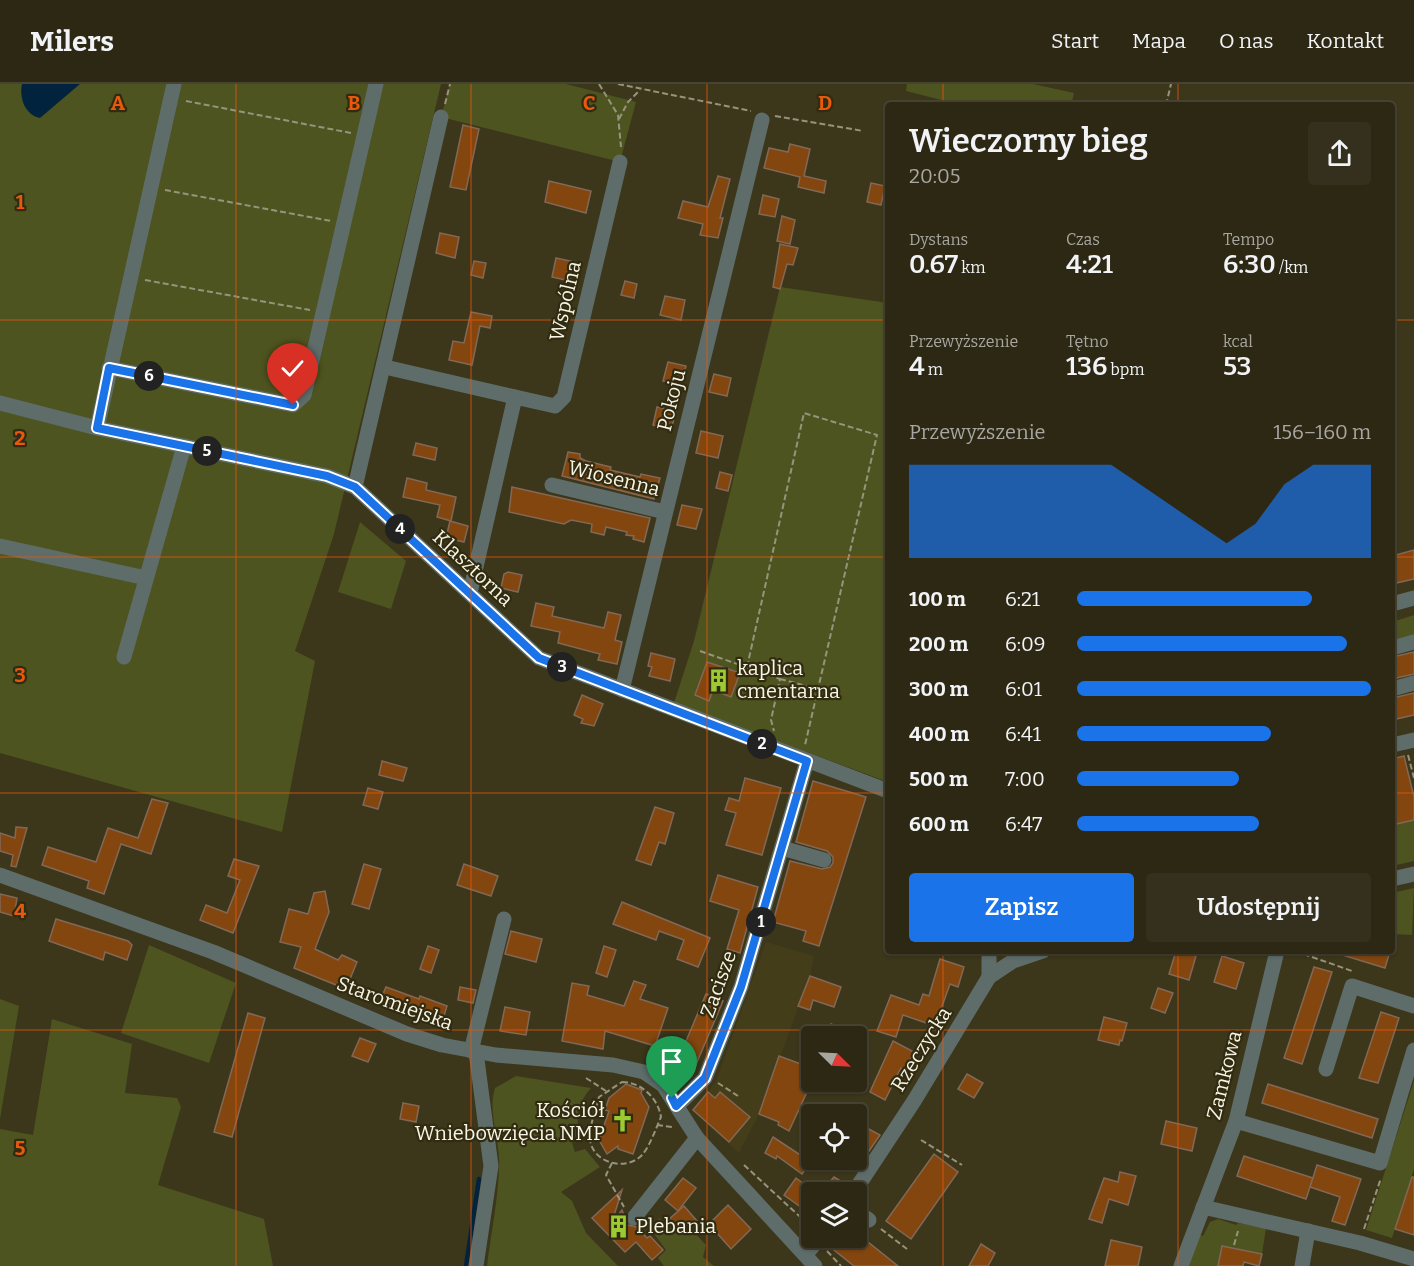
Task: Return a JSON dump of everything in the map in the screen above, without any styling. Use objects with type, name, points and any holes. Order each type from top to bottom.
[{"type":"street","points":[[109,368],[293,405],[304,395],[376,84]]},
{"type":"street","points":[[97,428],[173,91]]},
{"type":"street","points":[[0,403],[97,428],[327,476],[355,487],[385,366],[441,117]]},
{"type":"street","name":"Pokoju","points":[[622,690],[763,117]]},
{"type":"street","name":"Wspólna","points":[[385,366],[555,406],[564,397],[620,162]]},
{"type":"street","points":[[470,593],[515,397]]},
{"type":"street","points":[[124,657],[184,446]]},
{"type":"street","name":"Wiosenna","points":[[552,485],[665,512]]},
{"type":"street","name":"Klasztorna","points":[[355,487],[539,658],[769,747],[804,757],[885,790]]},
{"type":"street","points":[[0,546],[146,578]]},
{"type":"street","points":[[1395,603],[1414,598]]},
{"type":"street","points":[[1395,647],[1414,642]]},
{"type":"street","points":[[1395,689],[1414,683]]},
{"type":"street","name":"Zacisze","points":[[676,1106],[705,1078],[720,1043],[756,942],[804,757]]},
{"type":"street","points":[[782,848],[824,860]]},
{"type":"street","points":[[1395,878],[1414,874]]},
{"type":"street","name":"Staromiejska","points":[[0,876],[213,952],[407,1034],[474,1052],[638,1069],[659,1081],[698,1138],[810,1261]]},
{"type":"street","points":[[476,1266],[491,1166],[474,1052],[504,919]]},
{"type":"street","points":[[989,954],[989,977]]},
{"type":"street","name":"Rzeczycka","points":[[861,1182],[914,1101],[989,977],[1013,961],[1034,954]]},
{"type":"street","name":"Zamkowa","points":[[1181,1266],[1236,1121],[1275,954]]},
{"type":"street","points":[[1326,1069],[1352,987],[1414,1006]]},
{"type":"street","points":[[1236,1121],[1380,1163],[1410,1074],[1414,1050]]},
{"type":"street","points":[[634,1218],[698,1138]]},
{"type":"street","points":[[1203,1207],[1308,1231],[1389,1259],[1414,1259]]},
{"type":"street","points":[[1302,1266],[1308,1231]]},
{"type":"street","points":[[810,1261],[818,1248]]},
{"type":"path","points":[[441,117],[450,84]]},
{"type":"path","points":[[599,84],[610,99],[619,121],[620,162]]},
{"type":"path","points":[[618,84],[763,117],[863,131]]},
{"type":"path","points":[[1167,102],[1170,84]]},
{"type":"path","points":[[619,121],[632,96],[643,89]]},
{"type":"path","points":[[173,91],[364,135]]},
{"type":"path","points":[[151,187],[344,223]]},
{"type":"path","points":[[130,277],[323,312]]},
{"type":"path","points":[[747,667],[804,413],[877,435],[804,757]]},
{"type":"path","points":[[700,651],[780,679],[818,689]]},
{"type":"path","points":[[769,747],[775,731],[771,720],[780,679]]},
{"type":"path","points":[[1404,743],[1414,778]]},
{"type":"path","points":[[1304,954],[1356,972]]},
{"type":"path","points":[[580,1074],[606,1091]]},
{"type":"path","points":[[713,1081],[738,1096]]},
{"type":"path","points":[[622,1082],[634,1083],[644,1088],[660,1112],[657,1125],[642,1155],[629,1162],[612,1163],[597,1154],[589,1136],[599,1097],[622,1082]]},
{"type":"path","points":[[657,1125],[666,1126]]},
{"type":"path","points":[[921,1140],[962,1164]]},
{"type":"path","points":[[740,1161],[801,1216]]},
{"type":"path","points":[[612,1163],[606,1175],[612,1191],[634,1218]]},
{"type":"path","points":[[867,1219],[907,1249]]},
{"type":"path","points":[[798,1223],[801,1220]]},
{"type":"path","points":[[1234,1245],[1238,1233]]},
{"type":"path","points":[[826,1248],[841,1266]]},
{"type":"shaded area","points":[[766,942],[814,956],[810,976],[759,1114],[739,1153],[693,1110],[716,1081]]},
{"type":"green space","points":[[0,84],[441,84],[334,534],[295,651],[315,661],[282,832],[0,753]]},
{"type":"green space","points":[[450,84],[566,84],[636,102],[620,162],[441,117]]},
{"type":"green space","points":[[907,84],[1033,84],[1074,93],[1072,102],[949,102],[906,91]]},
{"type":"green space","points":[[780,287],[885,303],[885,781],[674,703],[694,641]]},
{"type":"green space","points":[[360,522],[406,561],[391,609],[338,592]]},
{"type":"green space","points":[[1414,615],[1414,635],[1395,639],[1395,621]]},
{"type":"green space","points":[[1395,819],[1414,820],[1414,861],[1395,865]]},
{"type":"green space","points":[[1414,888],[1412,935],[1395,934],[1395,892]]},
{"type":"green space","points":[[149,945],[236,983],[209,1063],[121,1033]]},
{"type":"green space","points":[[0,999],[19,1006],[0,1119]]},
{"type":"green space","points":[[52,1019],[132,1044],[125,1093],[177,1098],[181,1107],[158,1185],[264,1219],[273,1266],[0,1266],[0,1129],[33,1135]]},
{"type":"green space","points":[[516,1076],[591,1088],[578,1112],[578,1125],[582,1139],[572,1143],[575,1152],[585,1149],[600,1167],[561,1192],[572,1201],[586,1233],[618,1266],[487,1266],[499,1170],[493,1096],[495,1088]]},
{"type":"green space","points":[[1414,1081],[1414,1169],[1392,1238],[1366,1230]]},
{"type":"green space","points":[[659,1218],[679,1235],[691,1229],[706,1245],[703,1257],[714,1266],[664,1266],[658,1258],[666,1250],[652,1231]]},
{"type":"green space","points":[[1218,1219],[1236,1225],[1238,1223],[1266,1228],[1262,1254],[1223,1246],[1218,1266],[1187,1266],[1199,1234],[1203,1236],[1210,1222]]},
{"type":"water","points":[[22,84],[80,84],[40,118],[30,113],[24,105],[21,95]]},
{"type":"building","points":[[463,125],[479,129],[466,190],[450,187]]},
{"type":"building","points":[[790,144],[810,149],[804,176],[826,181],[824,193],[798,187],[800,177],[764,168],[769,148],[788,152]]},
{"type":"building","points":[[718,176],[730,179],[720,218],[723,218],[718,238],[700,235],[703,224],[678,218],[683,201],[708,207]]},
{"type":"building","points":[[549,181],[591,191],[586,213],[545,202]]},
{"type":"building","points":[[871,183],[885,186],[881,205],[867,202]]},
{"type":"building","points":[[763,195],[779,199],[775,217],[759,214]]},
{"type":"building","points":[[782,216],[795,220],[790,244],[777,241]]},
{"type":"building","points":[[440,233],[459,237],[455,258],[436,253]]},
{"type":"building","points":[[780,244],[798,248],[793,265],[787,264],[780,289],[773,287]]},
{"type":"building","points":[[556,258],[575,262],[570,281],[552,277]]},
{"type":"building","points":[[474,261],[486,263],[483,278],[471,275]]},
{"type":"building","points":[[625,281],[637,284],[634,298],[621,295]]},
{"type":"building","points":[[665,296],[685,300],[681,320],[660,315]]},
{"type":"building","points":[[471,312],[492,316],[490,328],[480,326],[472,365],[449,360],[453,341],[464,343]]},
{"type":"building","points":[[668,362],[686,366],[681,385],[663,381]]},
{"type":"building","points":[[714,374],[731,378],[727,396],[709,392]]},
{"type":"building","points":[[657,407],[676,411],[671,430],[653,425]]},
{"type":"building","points":[[701,431],[723,436],[718,458],[696,453]]},
{"type":"building","points":[[416,443],[437,448],[435,460],[413,455]]},
{"type":"building","points":[[568,452],[580,454],[580,458],[586,461],[611,467],[610,470],[640,477],[641,474],[660,478],[654,499],[562,476]]},
{"type":"building","points":[[720,472],[732,475],[728,491],[716,488]]},
{"type":"building","points":[[407,478],[427,483],[426,490],[456,497],[451,521],[437,517],[440,505],[403,497]]},
{"type":"building","points":[[512,487],[650,518],[644,542],[633,539],[634,536],[626,535],[627,532],[606,527],[604,535],[591,532],[592,524],[571,520],[564,524],[509,512]]},
{"type":"building","points":[[682,505],[702,509],[696,529],[677,525]]},
{"type":"building","points":[[450,521],[468,526],[464,542],[446,538]]},
{"type":"building","points":[[1414,550],[1414,579],[1395,583],[1395,555]]},
{"type":"building","points":[[508,572],[522,575],[518,592],[501,588],[504,574]]},
{"type":"building","points":[[536,603],[554,607],[552,616],[604,628],[608,612],[621,615],[615,640],[622,642],[617,664],[598,660],[600,654],[558,643],[560,632],[531,626]]},
{"type":"building","points":[[1414,652],[1414,674],[1395,678],[1395,656]]},
{"type":"building","points":[[651,653],[675,659],[670,681],[649,676],[652,667],[648,666]]},
{"type":"building","name":"kaplica cmentarna","points":[[707,662],[740,673],[731,697],[713,690],[709,701],[695,695]]},
{"type":"building","points":[[1414,693],[1414,715],[1395,719],[1395,697]]},
{"type":"building","points":[[582,695],[603,704],[594,726],[581,723],[583,719],[574,715]]},
{"type":"building","points":[[1404,756],[1414,797],[1414,820],[1395,824],[1395,758]]},
{"type":"building","points":[[382,761],[407,768],[403,781],[379,775]]},
{"type":"building","points":[[745,778],[781,788],[762,855],[726,845],[736,813],[725,810],[729,798],[739,801]]},
{"type":"building","points":[[813,781],[866,797],[819,946],[803,941],[806,931],[773,922],[790,861],[822,869],[830,867],[833,863],[833,857],[827,851],[796,842]]},
{"type":"building","points":[[368,788],[383,792],[378,809],[363,805]]},
{"type":"building","points":[[152,799],[168,803],[151,854],[121,844],[104,894],[87,888],[89,881],[42,865],[48,847],[96,862],[108,828],[138,838]]},
{"type":"building","points":[[655,807],[674,813],[665,844],[659,842],[651,865],[636,860]]},
{"type":"building","points":[[16,827],[27,828],[16,867],[11,866],[13,855],[0,851],[0,833],[15,838]]},
{"type":"building","points":[[234,859],[259,866],[233,933],[200,920],[206,905],[227,913],[240,880],[228,876]]},
{"type":"building","points":[[364,864],[381,869],[369,909],[352,904]]},
{"type":"building","points":[[464,864],[498,876],[491,896],[457,885]]},
{"type":"building","points":[[718,875],[758,887],[740,953],[727,949],[739,910],[710,901]]},
{"type":"building","points":[[325,891],[329,912],[315,949],[338,960],[342,955],[357,962],[346,989],[294,968],[301,947],[280,942],[289,909],[308,914],[314,893]]},
{"type":"building","points":[[0,894],[17,898],[14,916],[0,912]]},
{"type":"building","points":[[622,902],[710,938],[698,967],[677,959],[684,940],[659,931],[656,940],[613,924]]},
{"type":"building","points":[[56,919],[128,941],[132,945],[127,960],[105,952],[103,960],[49,941]]},
{"type":"building","points":[[511,931],[542,939],[536,962],[505,954]]},
{"type":"building","points":[[428,946],[439,950],[431,973],[420,969]]},
{"type":"building","points":[[604,946],[616,950],[607,977],[596,973]]},
{"type":"building","points":[[1175,954],[1196,956],[1189,980],[1169,974]]},
{"type":"building","points":[[1339,954],[1389,954],[1385,968]]},
{"type":"building","points":[[1222,956],[1244,963],[1236,989],[1214,982]]},
{"type":"building","points":[[940,959],[964,967],[958,987],[950,984],[935,1026],[903,1015],[896,1037],[877,1031],[891,995],[919,1005],[923,994],[929,996]]},
{"type":"building","points":[[1314,967],[1332,972],[1302,1064],[1284,1058]]},
{"type":"building","points":[[810,976],[841,987],[834,1007],[813,1000],[810,1010],[798,1006]]},
{"type":"building","points":[[634,981],[646,985],[640,999],[668,1008],[655,1046],[605,1031],[603,1049],[562,1041],[572,983],[589,986],[587,995],[624,1006]]},
{"type":"building","points":[[386,987],[447,1006],[441,1026],[379,1003]]},
{"type":"building","points":[[460,987],[476,990],[473,1003],[458,1000]]},
{"type":"building","points":[[1158,988],[1173,993],[1165,1013],[1151,1008]]},
{"type":"building","points":[[706,994],[723,1001],[692,1074],[675,1067]]},
{"type":"building","points":[[505,1007],[530,1012],[526,1035],[500,1031]]},
{"type":"building","points":[[1381,1012],[1399,1018],[1378,1083],[1359,1078]]},
{"type":"building","points":[[248,1013],[265,1018],[232,1137],[214,1132]]},
{"type":"building","points":[[1104,1017],[1127,1023],[1119,1045],[1098,1040]]},
{"type":"building","points":[[360,1038],[376,1044],[368,1062],[352,1056]]},
{"type":"building","points":[[893,1041],[914,1052],[905,1070],[901,1068],[885,1100],[870,1092]]},
{"type":"building","points":[[779,1056],[801,1064],[801,1092],[807,1092],[789,1131],[778,1125],[779,1122],[759,1114]]},
{"type":"building","points":[[967,1074],[983,1083],[974,1098],[958,1089]]},
{"type":"building","name":"Kościół Wniebowzięcia NMP","points":[[626,1084],[642,1090],[641,1093],[649,1107],[633,1154],[618,1149],[618,1146],[607,1154],[599,1140],[609,1111],[605,1110],[609,1098]]},
{"type":"building","points":[[1268,1084],[1378,1119],[1372,1138],[1262,1103]]},
{"type":"building","points":[[708,1092],[715,1098],[720,1092],[750,1117],[729,1142],[693,1110]]},
{"type":"building","points":[[403,1103],[419,1106],[416,1122],[400,1119]]},
{"type":"building","points":[[1166,1121],[1197,1128],[1192,1151],[1161,1144]]},
{"type":"building","points":[[867,1128],[880,1135],[867,1154]]},
{"type":"building","points":[[773,1137],[801,1155],[801,1170],[805,1170],[802,1174],[777,1156],[776,1159],[765,1153]]},
{"type":"building","points":[[934,1154],[958,1172],[911,1239],[886,1221]]},
{"type":"building","points":[[1244,1156],[1313,1178],[1306,1199],[1237,1176]]},
{"type":"building","points":[[1317,1165],[1361,1179],[1345,1225],[1332,1221],[1340,1197],[1310,1187]]},
{"type":"building","points":[[1120,1172],[1136,1176],[1128,1205],[1109,1199],[1102,1223],[1089,1219],[1104,1178],[1118,1182]]},
{"type":"building","points":[[834,1177],[842,1182],[830,1182]]},
{"type":"building","points":[[1412,1177],[1414,1177],[1414,1235],[1395,1229]]},
{"type":"building","points":[[683,1178],[696,1188],[678,1211],[665,1200]]},
{"type":"building","points":[[796,1178],[801,1182],[801,1207],[784,1195]]},
{"type":"building","name":"Plebania","points":[[622,1190],[611,1225],[622,1210],[628,1225],[637,1227],[647,1238],[650,1236],[663,1250],[652,1260],[636,1242],[625,1252],[592,1218]]},
{"type":"building","points":[[728,1205],[751,1229],[731,1249],[709,1224]]},
{"type":"building","points":[[684,1206],[697,1221],[681,1233],[668,1220]]},
{"type":"building","points":[[1111,1240],[1142,1247],[1138,1266],[1105,1266]]},
{"type":"building","points":[[867,1241],[898,1266],[854,1266],[832,1248],[867,1248]]},
{"type":"building","points":[[981,1244],[995,1253],[988,1266],[969,1266]]},
{"type":"building","points":[[1222,1246],[1262,1254],[1259,1266],[1244,1262],[1243,1266],[1218,1266]]},
{"type":"waterway","points":[[466,1266],[479,1179]]},
{"type":"place","name":"kaplica cmentarna","points":[[719,680]]},
{"type":"place","name":"Kościół Wniebowzięcia NMP","points":[[623,1121]]},
{"type":"place","name":"Plebania","points":[[618,1226]]},
{"type":"route","points":[[293,405],[109,368],[97,428],[327,476],[355,487],[539,658],[807,761],[756,942],[720,1043],[705,1078],[676,1106],[672,1098]]}]
